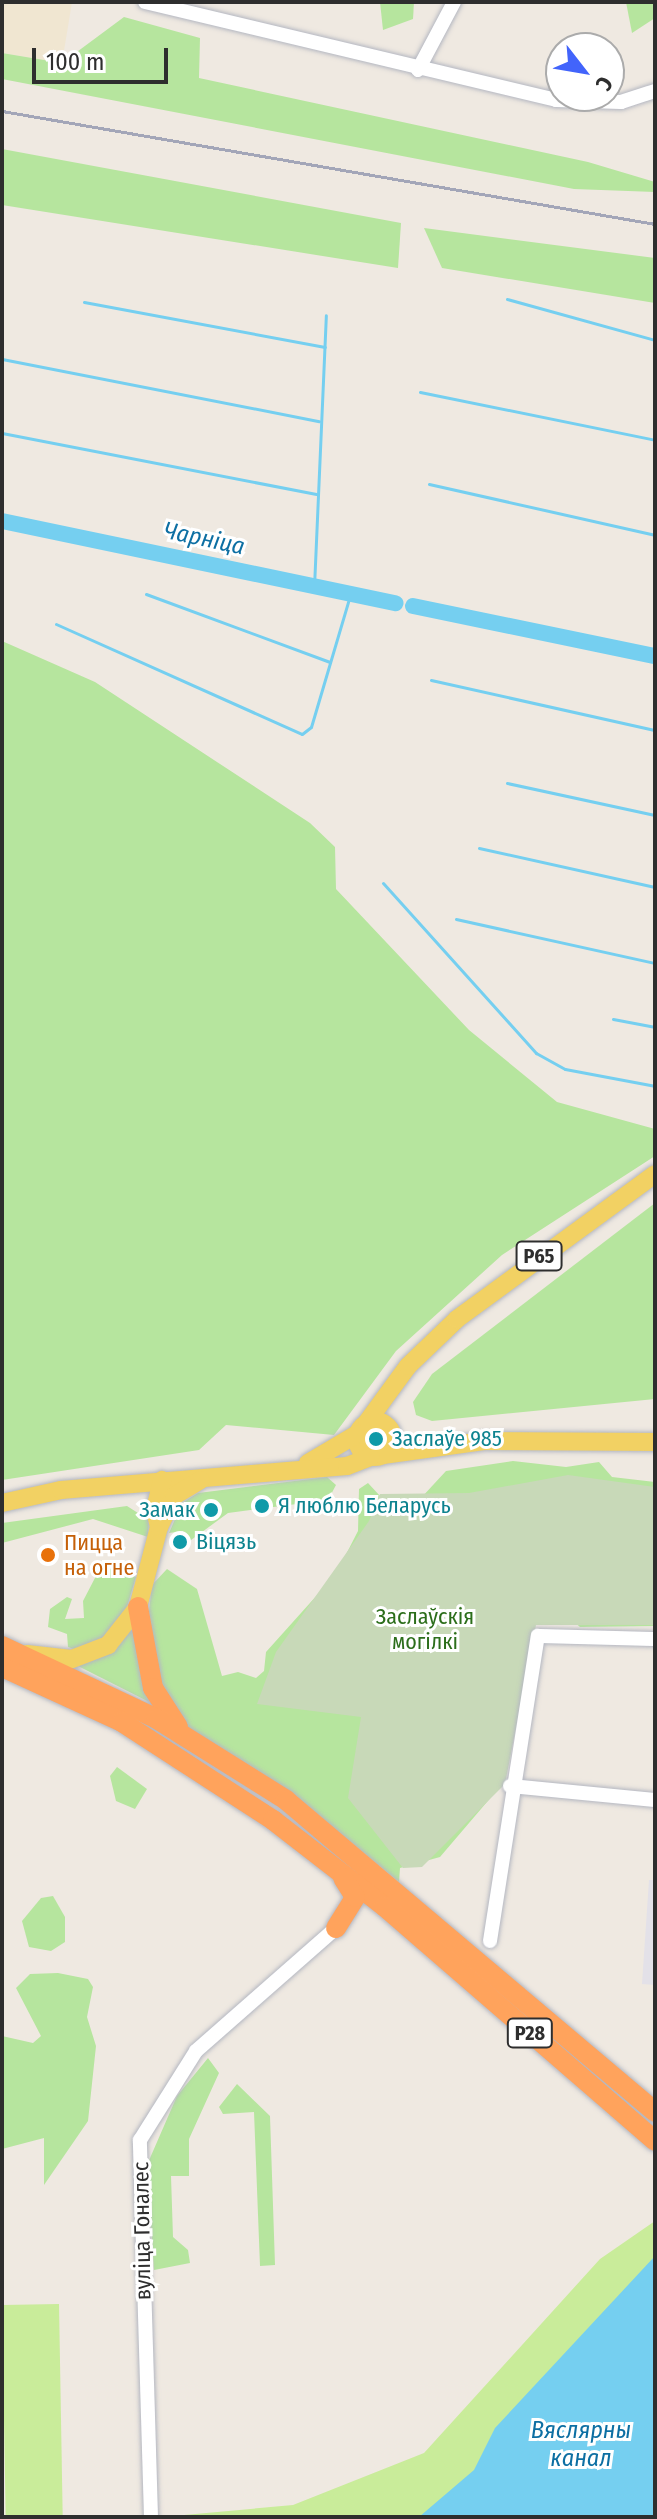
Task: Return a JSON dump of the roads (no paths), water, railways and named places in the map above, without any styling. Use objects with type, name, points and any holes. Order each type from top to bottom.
[{"type":"highway","points":[[138,1607],[153,1688],[186,1736]]},
{"type":"highway","name":"Р28","points":[[7,1655],[186,1736],[336,1838],[655,2112]]},
{"type":"highway","name":"Р28","points":[[7,1655],[122,1722],[330,1862],[655,2141]]},
{"type":"highway","points":[[330,1862],[355,1897],[336,1928]]},
{"type":"highway","points":[[336,1928],[378,1912],[405,1925]]},
{"type":"main road","name":"Р65","points":[[303,1465],[362,1428],[403,1373],[457,1319],[655,1174]]},
{"type":"main road","name":"Р65","points":[[2,1489],[61,1490],[303,1465],[347,1466],[377,1456],[392,1445],[389,1428],[403,1373]]},
{"type":"main road","points":[[423,1448],[389,1428],[362,1428],[359,1448],[377,1456],[423,1448],[555,1439],[655,1442]]},
{"type":"main road","points":[[157,1518],[174,1496],[211,1476]]},
{"type":"main road","points":[[162,1480],[174,1496]]},
{"type":"main road","points":[[7,1655],[58,1659],[96,1653],[138,1607],[162,1480]]},
{"type":"main road","points":[[125,1484],[157,1518]]},
{"type":"main road","name":"Р65","points":[[2,1503],[61,1490]]},
{"type":"street","points":[[145,2],[418,70],[545,98]]},
{"type":"street","points":[[418,70],[454,2]]},
{"type":"street","points":[[625,101],[655,91]]},
{"type":"street","points":[[490,1941],[510,1786],[538,1636],[655,1639]]},
{"type":"street","points":[[510,1786],[655,1800]]},
{"type":"street","name":"вуліца Гоналес","points":[[151,2517],[140,2140],[196,2051],[336,1928]]},
{"type":"water","name":"Вяслярны канал","points":[[655,2256],[655,2517],[419,2517],[474,2470],[495,2428]]},
{"type":"waterway","points":[[507,299],[655,340]]},
{"type":"waterway","points":[[84,302],[325,347]]},
{"type":"waterway","points":[[314,587],[326,315]]},
{"type":"waterway","points":[[2,359],[319,421]]},
{"type":"waterway","points":[[420,392],[655,440]]},
{"type":"waterway","points":[[2,433],[316,494]]},
{"type":"waterway","points":[[429,484],[655,535]]},
{"type":"waterway","name":"Чарніца","points":[[2,521],[396,603]]},
{"type":"waterway","points":[[146,594],[330,662]]},
{"type":"waterway","points":[[56,624],[302,734],[311,727],[350,595]]},
{"type":"waterway","name":"Чарніца","points":[[413,606],[655,656]]},
{"type":"waterway","points":[[431,680],[655,730]]},
{"type":"waterway","points":[[507,783],[655,815]]},
{"type":"waterway","points":[[479,848],[655,887]]},
{"type":"waterway","points":[[383,883],[536,1053],[565,1069],[655,1086]]},
{"type":"waterway","points":[[456,919],[655,963]]},
{"type":"waterway","points":[[613,1019],[655,1027]]},
{"type":"railway","points":[[2,111],[655,224]]},
{"type":"place","name":"Заслаўе 985","points":[[376,1439]]},
{"type":"place","name":"Я люблю Беларусь","points":[[262,1506]]},
{"type":"place","name":"Замак","points":[[211,1510]]},
{"type":"place","name":"Віцязь","points":[[180,1542]]},
{"type":"place","name":"Пицца на огне","points":[[48,1555]]},
{"type":"park label","name":"Заслаўскія могілкі","points":[[425,1628]]}]
